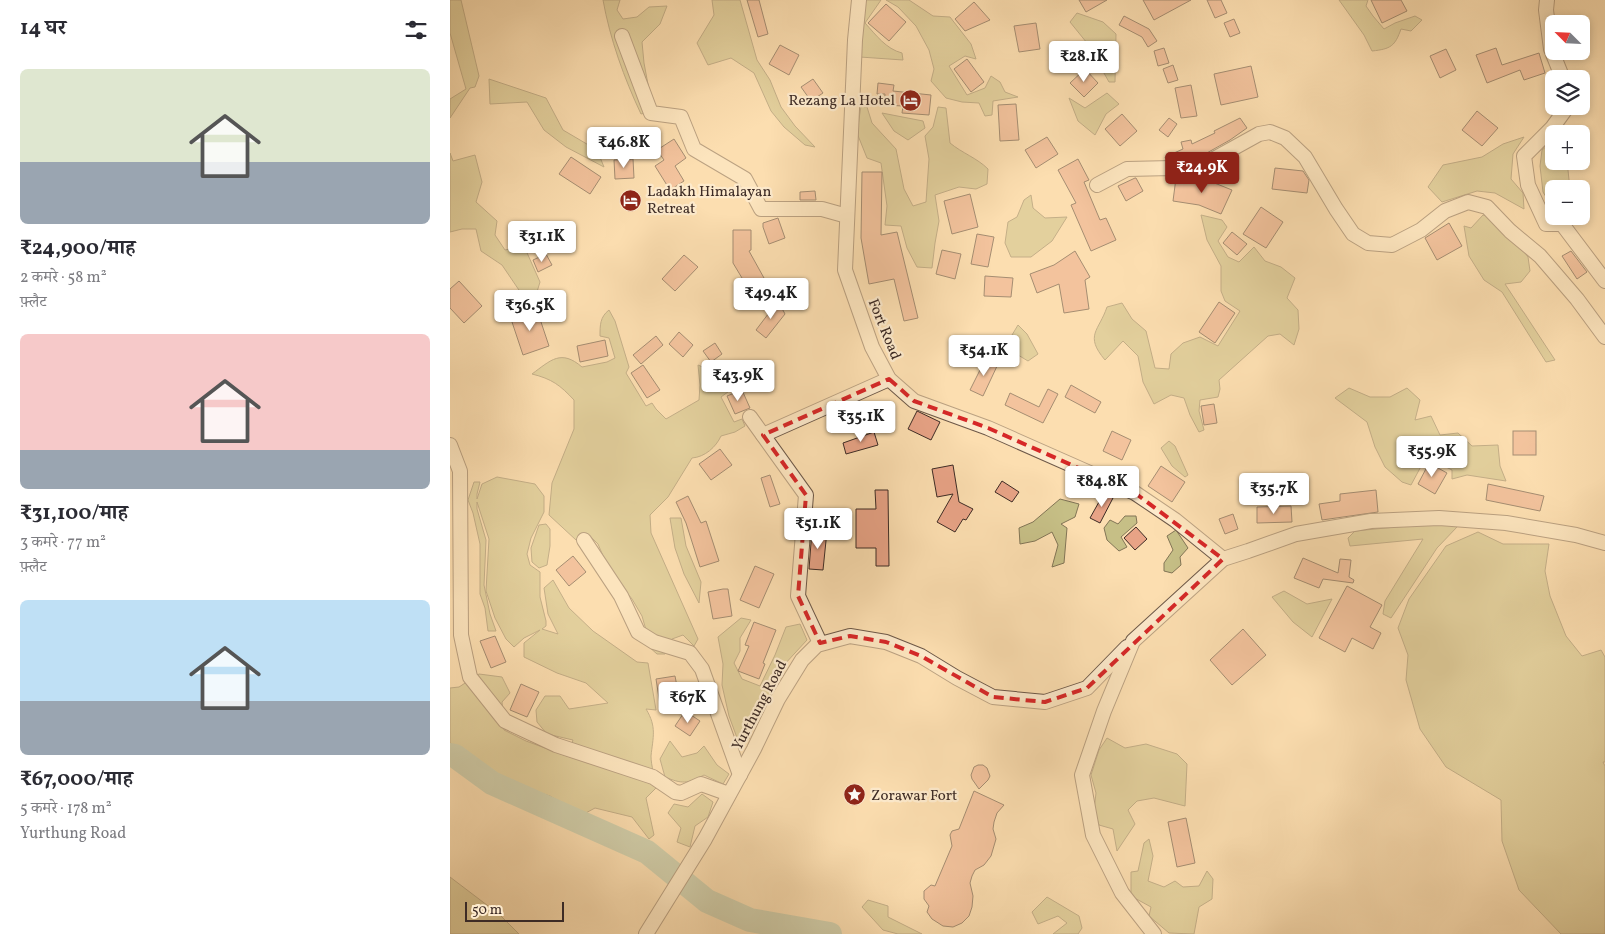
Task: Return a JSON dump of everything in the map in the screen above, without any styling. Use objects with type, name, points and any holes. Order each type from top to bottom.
[{"type":"street","name":"Fort Road","points":[[858,0],[845,270],[872,347],[889,379],[914,401],[988,428],[1135,493],[1175,520],[1222,559]]},
{"type":"street","points":[[1547,0],[1546,10],[1551,49],[1559,70]]},
{"type":"street","points":[[622,36],[651,113],[681,117],[694,148],[745,179],[761,209],[822,208],[847,216]]},
{"type":"street","points":[[1561,115],[1552,128],[1524,156],[1528,185],[1546,224],[1562,224],[1605,281]]},
{"type":"street","points":[[1098,186],[1127,169],[1172,168],[1194,170],[1259,134],[1270,132],[1285,138],[1305,157],[1353,234],[1368,243],[1392,245],[1421,230],[1445,210],[1468,202],[1487,207],[1510,231],[1540,256],[1577,299],[1605,337]]},
{"type":"street","points":[[763,435],[889,379]]},
{"type":"street","points":[[750,417],[806,495],[798,596],[820,643],[850,636],[886,642],[920,656],[992,697],[1045,702],[1087,688],[1133,641],[1222,559],[1296,534],[1371,521],[1439,518],[1506,523],[1576,535],[1605,543]]},
{"type":"street","points":[[450,445],[460,471],[461,635],[470,676],[505,721],[556,745],[653,777],[675,792],[682,794],[701,784],[729,794]]},
{"type":"street","points":[[584,540],[621,596],[638,632],[654,642],[690,653],[702,669],[740,775]]},
{"type":"street","points":[[1133,641],[1104,711],[1082,776],[1093,835],[1122,893],[1154,934]]},
{"type":"street","name":"Yurthung Road","points":[[646,934],[684,874],[740,775],[778,699],[802,660],[820,643]]},
{"type":"highlighted area","points":[[889,379],[914,401],[988,428],[1135,493],[1223,559],[1087,688],[1045,702],[993,697],[921,656],[886,642],[850,636],[820,643],[798,596],[806,495],[763,435]]},
{"type":"shaded area","points":[[450,0],[461,0],[479,76],[475,87],[470,88],[450,118],[450,99],[466,89],[450,33]]},
{"type":"shaded area","points":[[603,0],[620,0],[617,10],[623,19],[637,17],[649,7],[667,6],[660,24],[642,42],[653,111],[641,114],[623,72]]},
{"type":"shaded area","points":[[712,0],[740,0],[757,60],[770,80],[781,107],[795,126],[815,147],[805,145],[784,127],[771,111],[754,73],[731,58],[708,65],[697,43],[714,15]]},
{"type":"shaded area","points":[[863,0],[881,0],[865,23],[886,45],[902,53],[903,60],[860,57]]},
{"type":"shaded area","points":[[886,0],[909,0],[933,16],[950,17],[971,44],[976,59],[965,56],[949,66],[967,95],[985,88],[991,76],[1000,82],[1005,92],[1018,97],[993,101],[992,115],[985,116],[979,103],[962,102],[946,98],[931,81],[934,69],[929,50],[916,26],[898,7]]},
{"type":"shaded area","points":[[1339,0],[1368,0],[1366,6],[1384,29],[1415,16],[1422,20],[1411,31],[1401,29],[1397,39],[1388,48],[1372,51],[1364,35]]},
{"type":"shaded area","points":[[1077,13],[1103,22],[1116,34],[1115,82],[1109,82],[1087,43],[1070,22]]},
{"type":"shaded area","points":[[489,79],[546,98],[563,130],[597,150],[604,167],[566,147],[544,130],[527,102],[490,104]]},
{"type":"shaded area","points":[[1107,93],[1119,104],[1106,114],[1095,135],[1078,121],[1069,98],[1085,108]]},
{"type":"shaded area","points":[[861,106],[867,107],[872,123],[896,149],[904,189],[913,206],[926,202],[929,159],[925,136],[933,127],[938,107],[946,108],[950,143],[988,169],[987,184],[976,189],[959,187],[935,195],[939,221],[932,268],[917,267],[907,248],[901,226],[885,225],[887,206],[881,163],[867,158],[857,133]]},
{"type":"shaded area","points":[[882,113],[923,121],[925,128],[908,140],[894,131]]},
{"type":"shaded area","points":[[1524,137],[1513,154],[1511,179],[1523,193],[1524,209],[1495,193],[1477,191],[1442,202],[1428,187],[1443,165],[1482,157],[1503,144]]},
{"type":"shaded area","points":[[1545,148],[1545,170],[1568,170],[1569,180],[1545,180],[1545,195],[1540,166],[1542,150]]},
{"type":"shaded area","points":[[450,153],[453,161],[475,155],[482,182],[476,202],[497,221],[495,235],[505,250],[524,246],[540,282],[536,295],[523,296],[502,265],[481,251],[476,229],[462,229],[450,232]]},
{"type":"shaded area","points":[[1031,195],[1033,208],[1045,218],[1067,217],[1052,241],[1031,257],[1011,257],[1005,243],[1008,222],[1017,217],[1024,200]]},
{"type":"shaded area","points":[[1201,215],[1222,220],[1227,227],[1218,241],[1228,257],[1239,262],[1254,247],[1265,261],[1281,267],[1295,278],[1287,298],[1298,310],[1299,329],[1294,345],[1280,334],[1268,336],[1219,380],[1220,389],[1218,397],[1200,400],[1199,411],[1204,430],[1199,432],[1184,398],[1171,395],[1154,404],[1143,382],[1138,356],[1123,341],[1105,360],[1095,345],[1094,339],[1107,307],[1122,303],[1132,319],[1146,331],[1155,368],[1169,369],[1171,354],[1183,343],[1200,337],[1218,346],[1240,311],[1225,301],[1221,291],[1221,266],[1207,240]]},
{"type":"shaded area","points":[[1483,215],[1491,217],[1515,240],[1528,257],[1530,271],[1521,282],[1505,284],[1555,360],[1546,362],[1502,292],[1484,280],[1469,256],[1464,226],[1471,228]]},
{"type":"shaded area","points":[[609,310],[615,321],[629,367],[626,373],[646,406],[652,403],[666,419],[699,400],[698,365],[712,371],[720,384],[732,389],[721,397],[734,422],[742,419],[745,426],[735,432],[721,436],[710,451],[692,458],[668,497],[650,515],[651,533],[698,639],[694,646],[683,635],[672,639],[665,654],[657,654],[648,646],[642,616],[632,599],[609,570],[598,544],[587,533],[576,540],[549,515],[552,483],[574,429],[574,400],[555,383],[532,374],[556,358],[568,359],[582,367],[607,362],[615,358],[609,338],[600,336],[601,322]]},
{"type":"shaded area","points":[[1018,325],[1027,334],[1038,354],[1028,361],[1013,352],[1012,335]]},
{"type":"shaded area","points":[[1349,388],[1370,397],[1390,397],[1407,388],[1420,400],[1415,420],[1431,416],[1440,435],[1458,433],[1472,446],[1498,445],[1500,466],[1506,481],[1467,475],[1452,479],[1452,470],[1426,457],[1411,485],[1402,482],[1385,467],[1375,447],[1367,422],[1335,398]]},
{"type":"shaded area","points":[[1169,441],[1175,446],[1188,475],[1185,477],[1172,466],[1161,448]]},
{"type":"shaded area","points":[[497,477],[535,484],[544,496],[544,512],[531,538],[527,554],[530,565],[540,572],[540,597],[546,621],[546,626],[542,629],[558,634],[548,614],[544,588],[553,580],[569,608],[593,631],[637,662],[648,663],[656,710],[646,709],[653,727],[651,760],[657,787],[646,798],[654,835],[649,839],[632,817],[595,808],[582,815],[550,796],[521,787],[489,769],[450,743],[450,688],[459,687],[479,674],[502,677],[510,693],[502,702],[504,730],[526,741],[567,756],[573,740],[547,734],[537,722],[536,710],[545,696],[560,696],[569,709],[608,703],[586,683],[557,673],[524,657],[524,643],[540,630],[524,638],[514,647],[506,639],[495,618],[486,591],[489,539],[477,502],[477,509],[486,540],[484,585],[490,614],[496,631],[488,631],[485,608],[480,594],[480,544],[468,500],[474,482],[480,482],[477,499],[482,484]]},
{"type":"shaded area","points":[[1060,499],[1079,504],[1075,517],[1061,524],[1067,528],[1064,563],[1052,567],[1058,545],[1052,532],[1035,541],[1020,544],[1019,528],[1033,522]]},
{"type":"shaded area","points":[[1125,516],[1136,516],[1137,523],[1121,537],[1127,547],[1119,551],[1107,540],[1104,528],[1110,520],[1118,524]]},
{"type":"shaded area","points":[[670,518],[681,518],[686,546],[701,582],[699,603],[684,574],[675,548]]},
{"type":"shaded area","points":[[1447,522],[1449,525],[1457,527],[1437,548],[1391,618],[1383,614],[1385,601],[1423,539],[1350,546],[1348,538],[1355,531]]},
{"type":"shaded area","points":[[546,524],[550,529],[547,565],[539,568],[532,562],[531,548],[539,525]]},
{"type":"shaded area","points":[[1176,530],[1188,548],[1180,557],[1181,565],[1172,573],[1164,571],[1164,563],[1173,550],[1167,536]]},
{"type":"shaded area","points":[[1478,532],[1503,544],[1549,544],[1545,571],[1550,596],[1566,636],[1582,656],[1601,650],[1605,657],[1605,762],[1603,762],[1605,766],[1605,934],[1561,934],[1519,890],[1502,841],[1501,800],[1446,767],[1420,729],[1406,680],[1408,655],[1398,628],[1409,599],[1446,546]]},
{"type":"shaded area","points":[[1284,591],[1307,604],[1332,599],[1312,637],[1293,622],[1272,597]]},
{"type":"shaded area","points":[[741,618],[751,620],[740,638],[740,651],[734,663],[742,679],[760,686],[786,627],[800,624],[807,640],[783,666],[771,694],[758,712],[749,739],[740,746],[729,716],[722,685],[723,664],[718,637]]},
{"type":"shaded area","points":[[1107,738],[1125,748],[1146,744],[1177,754],[1187,764],[1185,806],[1154,798],[1137,801],[1128,810],[1135,824],[1117,851],[1113,829],[1099,825],[1094,810],[1096,793],[1091,775],[1099,750]]},
{"type":"shaded area","points":[[670,741],[682,757],[697,753],[704,746],[717,765],[729,774],[723,784],[704,775],[684,782],[665,777],[660,759]]},
{"type":"shaded area","points":[[702,794],[713,802],[708,817],[695,826],[690,847],[677,842],[681,828],[668,813],[674,804],[688,807]]},
{"type":"shaded area","points":[[1149,839],[1153,856],[1148,881],[1164,887],[1175,881],[1183,887],[1199,886],[1207,871],[1213,879],[1212,899],[1199,907],[1194,934],[1169,933],[1149,916],[1151,907],[1131,896],[1131,872],[1138,871],[1144,843]]},
{"type":"shaded area","points":[[450,877],[500,915],[519,934],[450,934]]},
{"type":"shaded area","points":[[1047,897],[1079,916],[1082,928],[1078,934],[1053,934],[1067,923],[1058,916],[1038,924],[1032,912]]},
{"type":"shaded area","points":[[868,900],[888,906],[888,917],[922,934],[898,934],[883,930],[862,907]]},
{"type":"building","points":[[747,0],[759,0],[768,34],[758,37]]},
{"type":"building","points":[[1079,0],[1107,0],[1086,12]]},
{"type":"building","points":[[1143,0],[1191,0],[1154,20]]},
{"type":"building","points":[[1207,0],[1221,0],[1227,13],[1215,18]]},
{"type":"building","points":[[1371,0],[1401,0],[1407,11],[1382,23]]},
{"type":"building","points":[[974,2],[990,20],[965,31],[955,19]]},
{"type":"building","points":[[886,4],[906,22],[889,41],[868,23]]},
{"type":"building","points":[[1124,16],[1149,29],[1157,41],[1148,47],[1142,37],[1119,25]]},
{"type":"building","points":[[1234,19],[1240,33],[1230,37],[1224,23]]},
{"type":"building","points":[[1036,23],[1040,49],[1019,52],[1014,26]]},
{"type":"building","points":[[780,45],[799,55],[789,75],[769,64]]},
{"type":"building","points":[[1164,48],[1169,63],[1158,66],[1154,51]]},
{"type":"building","points":[[1496,48],[1502,65],[1539,53],[1545,73],[1524,80],[1520,70],[1487,83],[1476,55]]},
{"type":"building","points":[[1446,49],[1456,70],[1440,78],[1430,56]]},
{"type":"building","points":[[967,59],[984,82],[971,92],[954,69]]},
{"type":"building","points":[[1173,65],[1178,80],[1168,83],[1163,69]]},
{"type":"building","points":[[1251,66],[1258,97],[1221,105],[1214,74]]},
{"type":"building","points":[[1085,69],[1098,83],[1084,97],[1070,83]]},
{"type":"building","points":[[813,79],[823,93],[811,101],[801,87]]},
{"type":"building","points":[[878,83],[894,85],[893,91],[931,95],[929,115],[902,113],[903,106],[884,105],[885,94],[877,94]]},
{"type":"building","points":[[1191,85],[1197,116],[1181,118],[1175,88]]},
{"type":"building","points":[[1016,104],[1019,140],[1000,141],[998,105]]},
{"type":"building","points":[[1477,111],[1498,128],[1482,146],[1462,130]]},
{"type":"building","points":[[1122,114],[1137,131],[1120,146],[1105,129]]},
{"type":"building","points":[[1169,118],[1177,124],[1168,137],[1159,130]]},
{"type":"building","points":[[1240,118],[1247,128],[1205,154],[1177,160],[1166,159],[1165,157],[1183,149],[1181,142],[1191,140],[1192,144]]},
{"type":"building","points":[[1047,137],[1058,154],[1036,168],[1025,150]]},
{"type":"building","points":[[674,139],[686,158],[675,166],[684,181],[670,190],[655,166],[664,160],[657,150]]},
{"type":"building","points":[[571,157],[601,177],[590,194],[559,174]]},
{"type":"building","points":[[633,159],[634,178],[615,179],[614,160]]},
{"type":"building","points":[[1078,159],[1089,180],[1084,182],[1100,220],[1106,218],[1116,240],[1091,251],[1071,205],[1076,203],[1058,170]]},
{"type":"building","points":[[1275,168],[1303,171],[1309,180],[1307,193],[1272,189]]},
{"type":"building","points":[[862,172],[882,172],[881,235],[897,232],[918,318],[904,321],[894,279],[869,284],[861,238]]},
{"type":"building","points":[[1135,178],[1143,191],[1126,201],[1118,186]]},
{"type":"building","points":[[1176,178],[1212,182],[1232,190],[1221,214],[1199,205],[1173,201]]},
{"type":"building","points":[[815,191],[816,200],[800,200],[800,192]]},
{"type":"building","points":[[970,194],[978,227],[952,234],[944,201]]},
{"type":"building","points":[[1261,207],[1283,222],[1266,248],[1243,234]]},
{"type":"building","points":[[778,218],[785,238],[769,244],[763,223]]},
{"type":"building","points":[[1449,223],[1462,246],[1437,260],[1425,238]]},
{"type":"building","points":[[733,230],[751,230],[751,250],[749,251],[764,278],[748,288],[733,263]]},
{"type":"building","points":[[1232,232],[1247,244],[1237,255],[1223,243]]},
{"type":"building","points":[[977,234],[994,237],[988,267],[971,264]]},
{"type":"building","points":[[942,250],[961,254],[955,279],[936,274]]},
{"type":"building","points":[[1075,251],[1090,277],[1085,280],[1089,309],[1064,313],[1059,284],[1037,293],[1030,274],[1054,265]]},
{"type":"building","points":[[1571,251],[1587,272],[1577,279],[1562,256]]},
{"type":"building","points":[[546,254],[552,265],[538,272],[533,260]]},
{"type":"building","points":[[684,255],[698,267],[675,291],[662,279]]},
{"type":"building","points":[[985,276],[1013,278],[1011,297],[984,296]]},
{"type":"building","points":[[459,281],[482,306],[464,323],[450,308],[450,289]]},
{"type":"building","points":[[791,284],[802,292],[790,307],[785,292]]},
{"type":"building","points":[[778,301],[785,314],[766,338],[756,330]]},
{"type":"building","points":[[1219,302],[1235,313],[1215,343],[1199,332]]},
{"type":"building","points":[[537,310],[549,346],[523,355],[511,319]]},
{"type":"building","points":[[679,332],[693,345],[683,357],[669,344]]},
{"type":"building","points":[[656,336],[663,345],[641,364],[633,355]]},
{"type":"building","points":[[605,340],[608,356],[580,362],[577,346]]},
{"type":"building","points":[[715,343],[722,354],[711,362],[703,351]]},
{"type":"building","points":[[986,358],[998,364],[983,396],[970,390]]},
{"type":"building","points":[[643,365],[660,390],[647,398],[631,373]]},
{"type":"building","points":[[1071,385],[1101,402],[1095,413],[1065,397]]},
{"type":"building","points":[[1048,389],[1058,394],[1043,423],[1005,405],[1010,393],[1039,407]]},
{"type":"building","points":[[742,390],[750,408],[735,414],[727,396]]},
{"type":"building","points":[[1214,404],[1217,423],[1204,425],[1201,406]]},
{"type":"building","points":[[917,411],[940,422],[931,440],[908,429]]},
{"type":"building","points":[[1112,431],[1131,440],[1122,460],[1103,451]]},
{"type":"building","points":[[1513,431],[1536,431],[1536,455],[1513,455]]},
{"type":"building","points":[[874,432],[878,445],[846,454],[843,443]]},
{"type":"building","points":[[720,449],[732,465],[711,480],[699,464]]},
{"type":"building","points":[[1429,463],[1447,473],[1435,494],[1418,484]]},
{"type":"building","points":[[953,465],[959,502],[973,509],[966,520],[963,519],[955,532],[937,522],[953,494],[937,497],[932,469]]},
{"type":"building","points":[[1161,466],[1185,482],[1172,502],[1148,486]]},
{"type":"building","points":[[770,475],[780,504],[770,507],[761,478]]},
{"type":"building","points":[[1002,481],[1019,492],[1012,502],[995,492]]},
{"type":"building","points":[[1488,484],[1544,496],[1540,511],[1486,500]]},
{"type":"building","points":[[875,490],[888,490],[889,566],[876,566],[876,548],[856,548],[856,509],[876,509]]},
{"type":"building","points":[[1376,490],[1378,512],[1322,520],[1319,504],[1340,501],[1340,494]]},
{"type":"building","points":[[1104,493],[1113,498],[1100,523],[1090,518]]},
{"type":"building","points":[[688,496],[701,523],[706,521],[719,561],[700,567],[686,523],[676,502]]},
{"type":"building","points":[[1291,506],[1292,522],[1257,523],[1257,507]]},
{"type":"building","points":[[1233,514],[1238,529],[1225,534],[1219,519]]},
{"type":"building","points":[[1136,527],[1147,539],[1135,550],[1124,538]]},
{"type":"building","points":[[812,530],[827,531],[823,570],[809,569]]},
{"type":"building","points":[[573,556],[586,572],[569,586],[556,570]]},
{"type":"building","points":[[1303,558],[1338,573],[1340,559],[1351,560],[1349,577],[1354,580],[1353,583],[1323,579],[1319,588],[1294,578]]},
{"type":"building","points":[[755,566],[774,574],[759,608],[740,600]]},
{"type":"building","points":[[1347,586],[1382,605],[1370,627],[1381,633],[1373,649],[1352,638],[1345,652],[1319,638]]},
{"type":"building","points":[[728,589],[732,616],[713,619],[708,592]]},
{"type":"building","points":[[754,622],[776,630],[759,679],[738,671],[749,646],[745,645]]},
{"type":"building","points":[[1243,629],[1266,655],[1232,685],[1210,660]]},
{"type":"building","points":[[495,636],[506,662],[491,668],[480,641]]},
{"type":"building","points":[[675,676],[681,707],[661,711],[656,679]]},
{"type":"building","points":[[521,684],[539,692],[527,717],[510,710]]},
{"type":"building","points":[[685,711],[700,721],[690,736],[675,726]]},
{"type":"building","points":[[983,765],[987,768],[990,776],[979,789],[971,775],[974,767]]},
{"type":"building","points":[[974,791],[1004,805],[997,813],[994,822],[993,829],[996,839],[991,856],[984,865],[975,870],[972,876],[970,883],[973,896],[969,916],[962,923],[953,927],[943,926],[932,919],[927,912],[929,906],[924,899],[924,891],[931,885],[935,886],[952,846],[950,835],[952,831],[959,829]]},
{"type":"building","points":[[1186,818],[1195,863],[1177,867],[1168,822]]},
{"type":"waterway","points":[[450,755],[455,756],[492,783],[647,852],[707,901],[750,920],[830,934]]},
{"type":"place","name":"Rezang La Hotel","points":[[911,100]]},
{"type":"place","name":"Ladakh Himalayan Retreat","points":[[631,200]]},
{"type":"place","name":"Zorawar Fort","points":[[855,795]]}]
